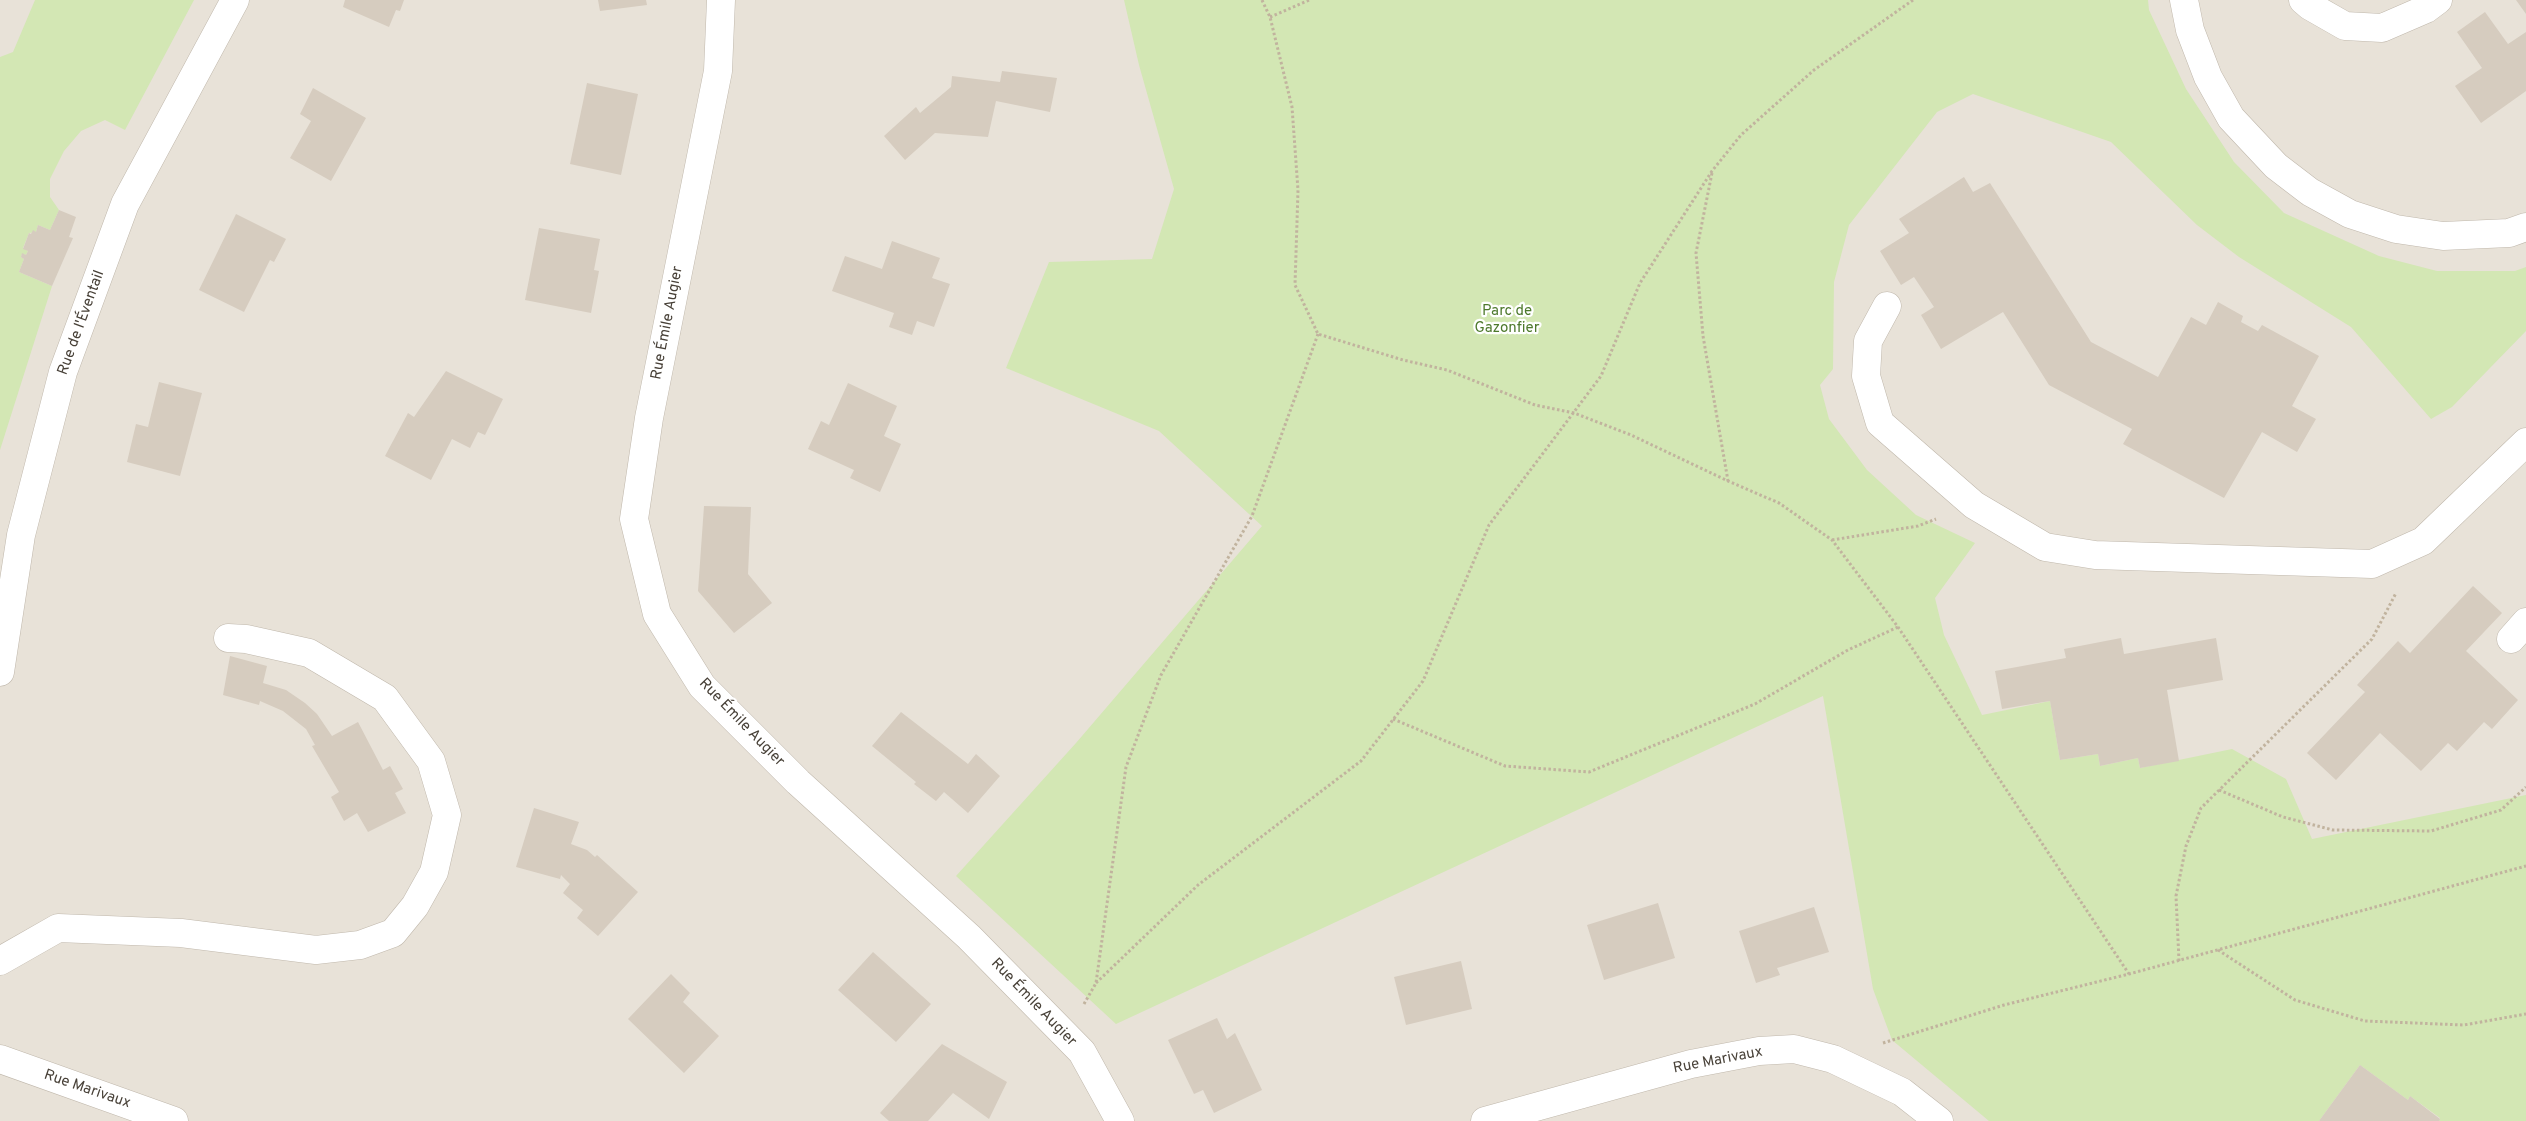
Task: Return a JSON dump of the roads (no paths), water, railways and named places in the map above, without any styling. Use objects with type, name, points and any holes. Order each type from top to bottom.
[{"type":"street","name":"Rue de l'Éventail","points":[[0,672],[21,535],[63,372],[125,204],[235,0]]},
{"type":"street","name":"Rue Émile Augier","points":[[721,0],[718,71],[649,418],[634,519],[657,614],[702,686],[798,782],[969,938],[1082,1052],[1120,1121]]},
{"type":"street","points":[[2184,0],[2190,30],[2208,77],[2232,118],[2276,166],[2310,192],[2350,214],[2396,229],[2443,236],[2509,232],[2526,227]]},
{"type":"street","points":[[2303,0],[2345,26],[2382,28],[2426,9],[2438,0]]},
{"type":"street","points":[[1887,306],[1868,341],[1866,376],[1880,423],[1974,506],[2045,548],[2095,555],[2372,564],[2423,541],[2526,442]]},
{"type":"street","points":[[0,961],[58,928],[180,932],[316,950],[360,945],[393,933],[415,906],[434,872],[447,815],[431,761],[384,698],[310,653],[246,639],[228,638]]},
{"type":"street","name":"Rue Marivaux","points":[[1484,1121],[1691,1064],[1759,1052],[1794,1049],[1833,1059],[1902,1092],[1939,1121]]},
{"type":"street","name":"Rue Marivaux","points":[[0,1059],[174,1121]]},
{"type":"park label","name":"Parc de Gazonfier","points":[[1507,320]]}]
